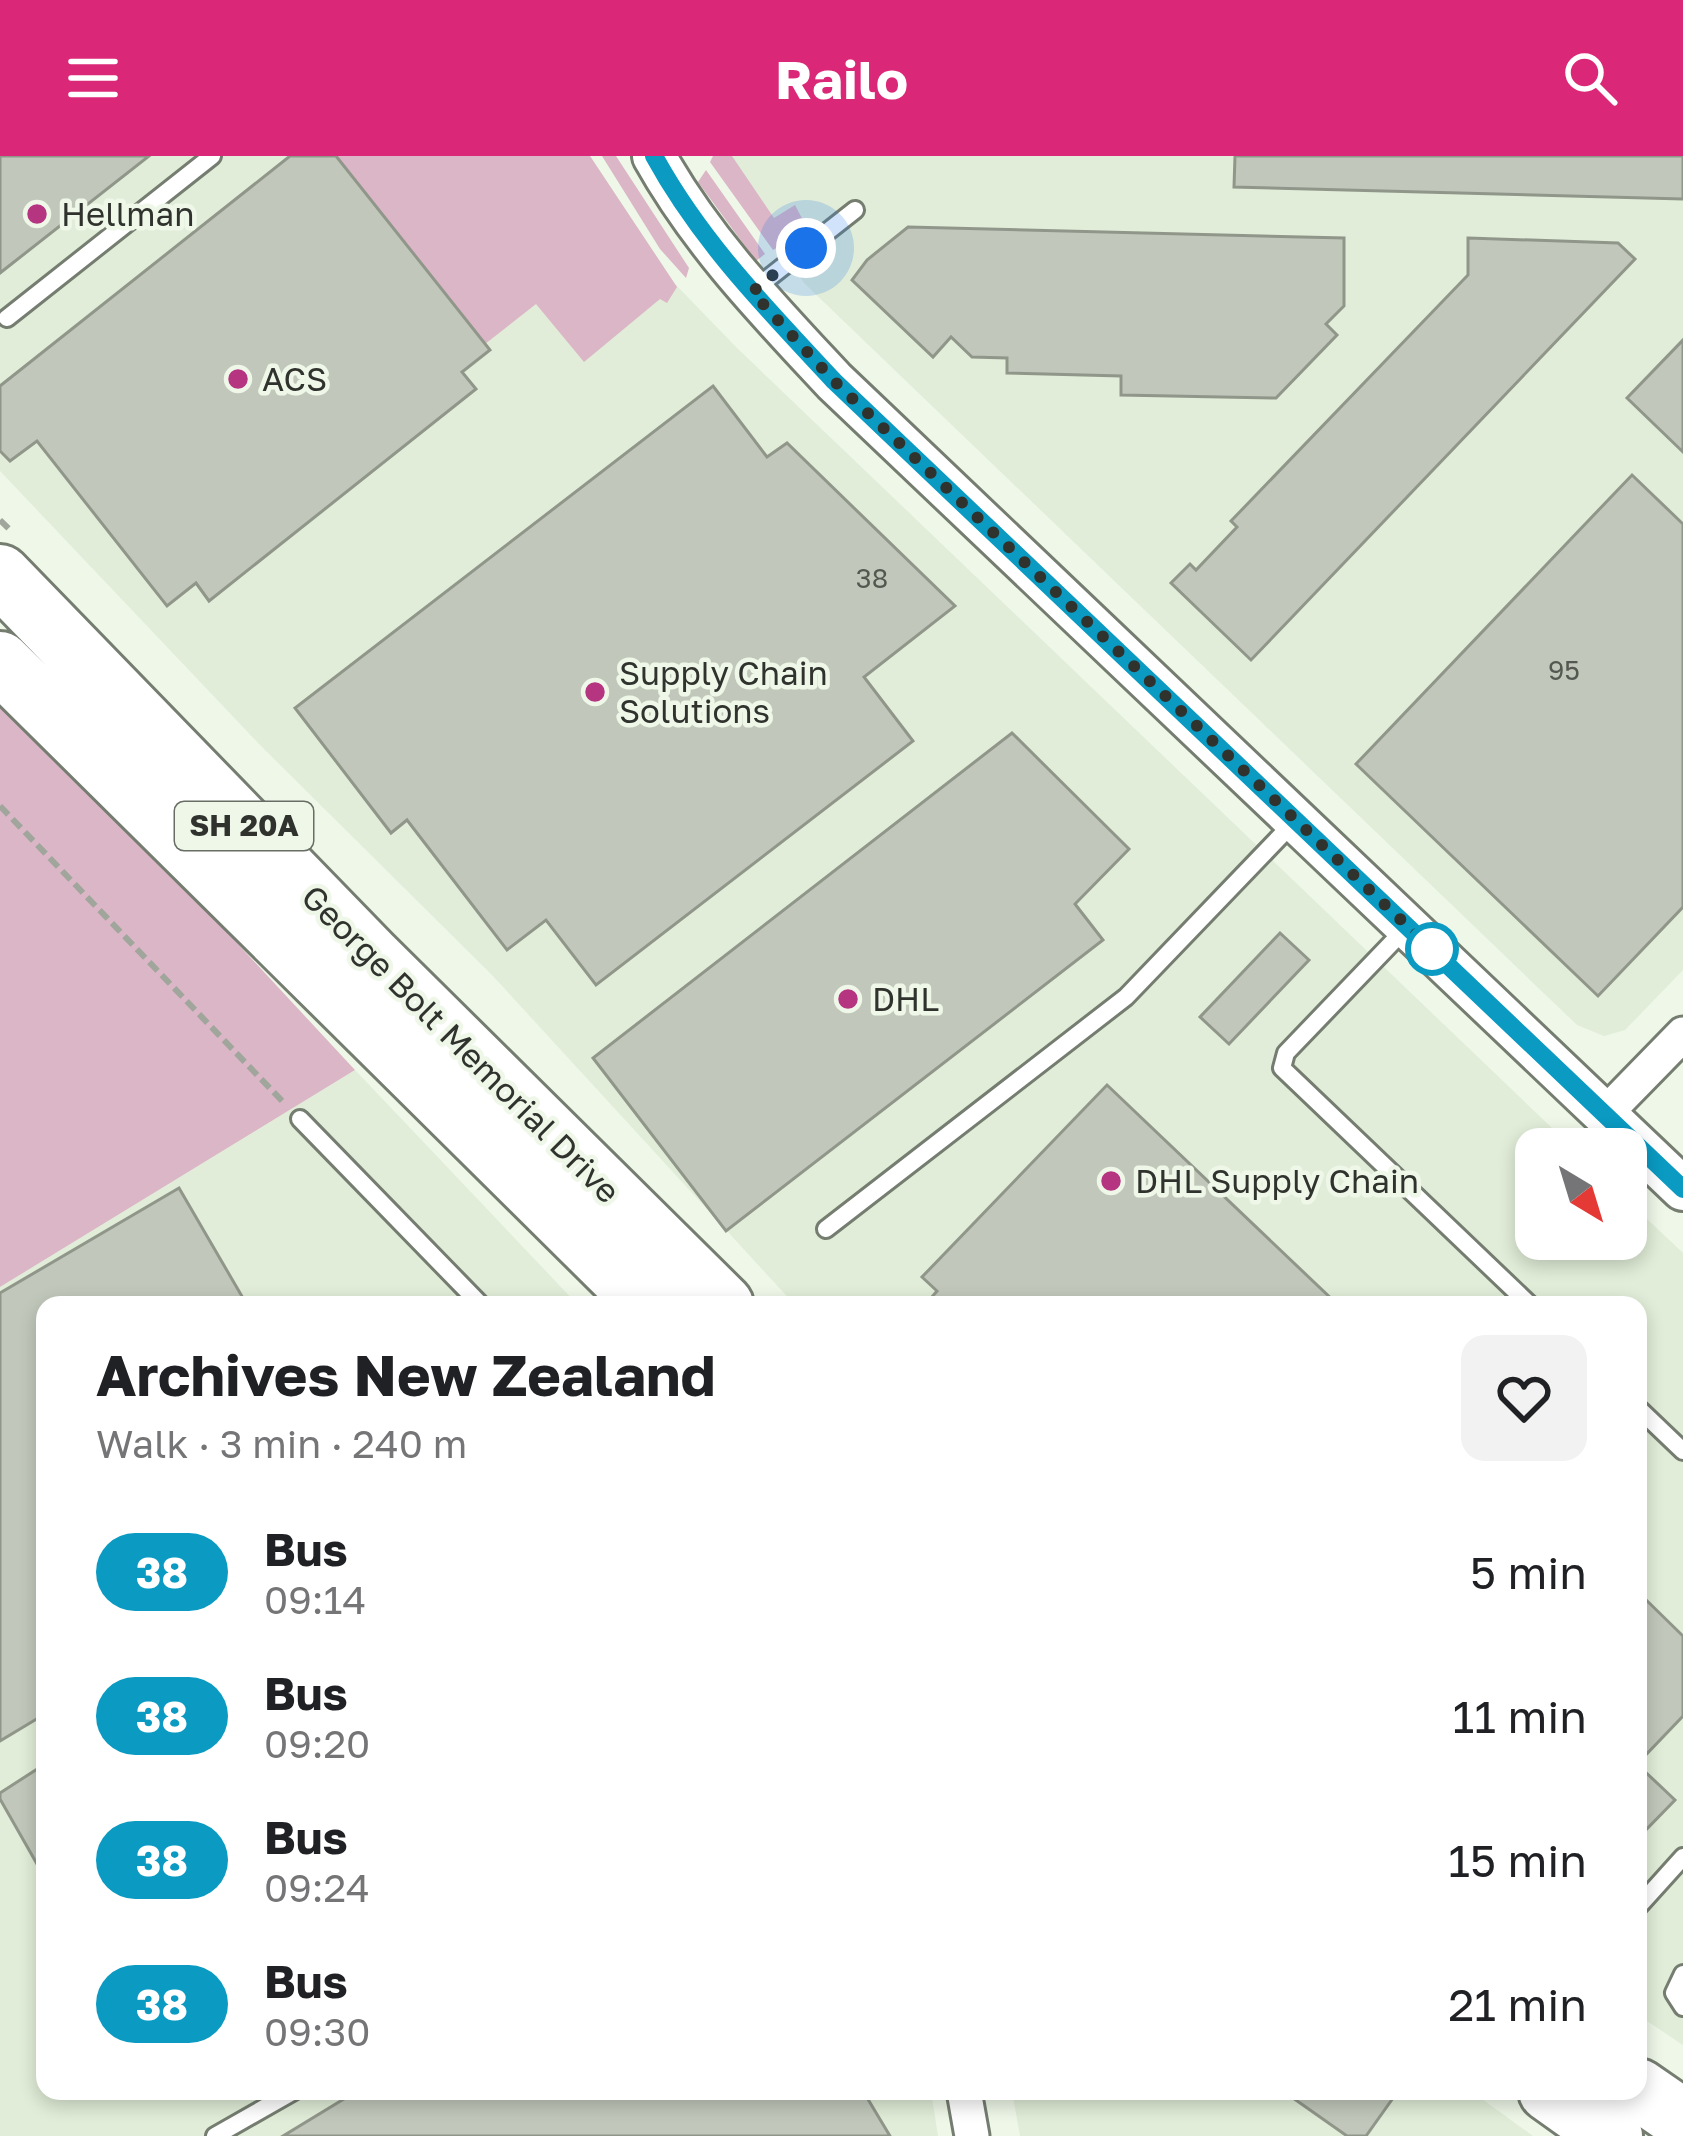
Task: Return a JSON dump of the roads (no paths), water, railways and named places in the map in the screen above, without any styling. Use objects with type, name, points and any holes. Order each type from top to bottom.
[{"type":"highway","name":"George Bolt Memorial Drive","points":[[0,575],[370,956],[714,1296]]},
{"type":"highway","name":"George Bolt Memorial Drive","points":[[0,662],[640,1296]]},
{"type":"highway","points":[[1647,2095],[1683,2120]]},
{"type":"highway","points":[[1562,2100],[1612,2136]]},
{"type":"street","points":[[654,156],[678,199],[752,292],[834,381],[1683,1189]]},
{"type":"street","points":[[1605,1114],[1683,1034]]},
{"type":"street","points":[[966,2100],[972,2136]]},
{"type":"lane","points":[[7,318],[212,156]]},
{"type":"lane","points":[[752,292],[855,210]]},
{"type":"lane","points":[[826,1229],[1126,998],[1296,820]]},
{"type":"lane","points":[[1408,927],[1286,1053],[1282,1068],[1521,1296]]},
{"type":"lane","points":[[300,1119],[472,1296]]},
{"type":"lane","points":[[1647,1417],[1683,1451]]},
{"type":"lane","points":[[1647,1897],[1683,1856]]},
{"type":"lane","points":[[1683,1974],[1674,1993],[1683,2007]]},
{"type":"lane","points":[[215,2136],[278,2100]]},
{"type":"place","name":"Hellman","points":[[37,214]]},
{"type":"place","name":"ACS","points":[[238,379]]},
{"type":"place","name":"Supply Chain Solutions","points":[[595,692]]},
{"type":"place","name":"DHL","points":[[848,999]]},
{"type":"place","name":"DHL Supply Chain","points":[[1111,1181]]}]
